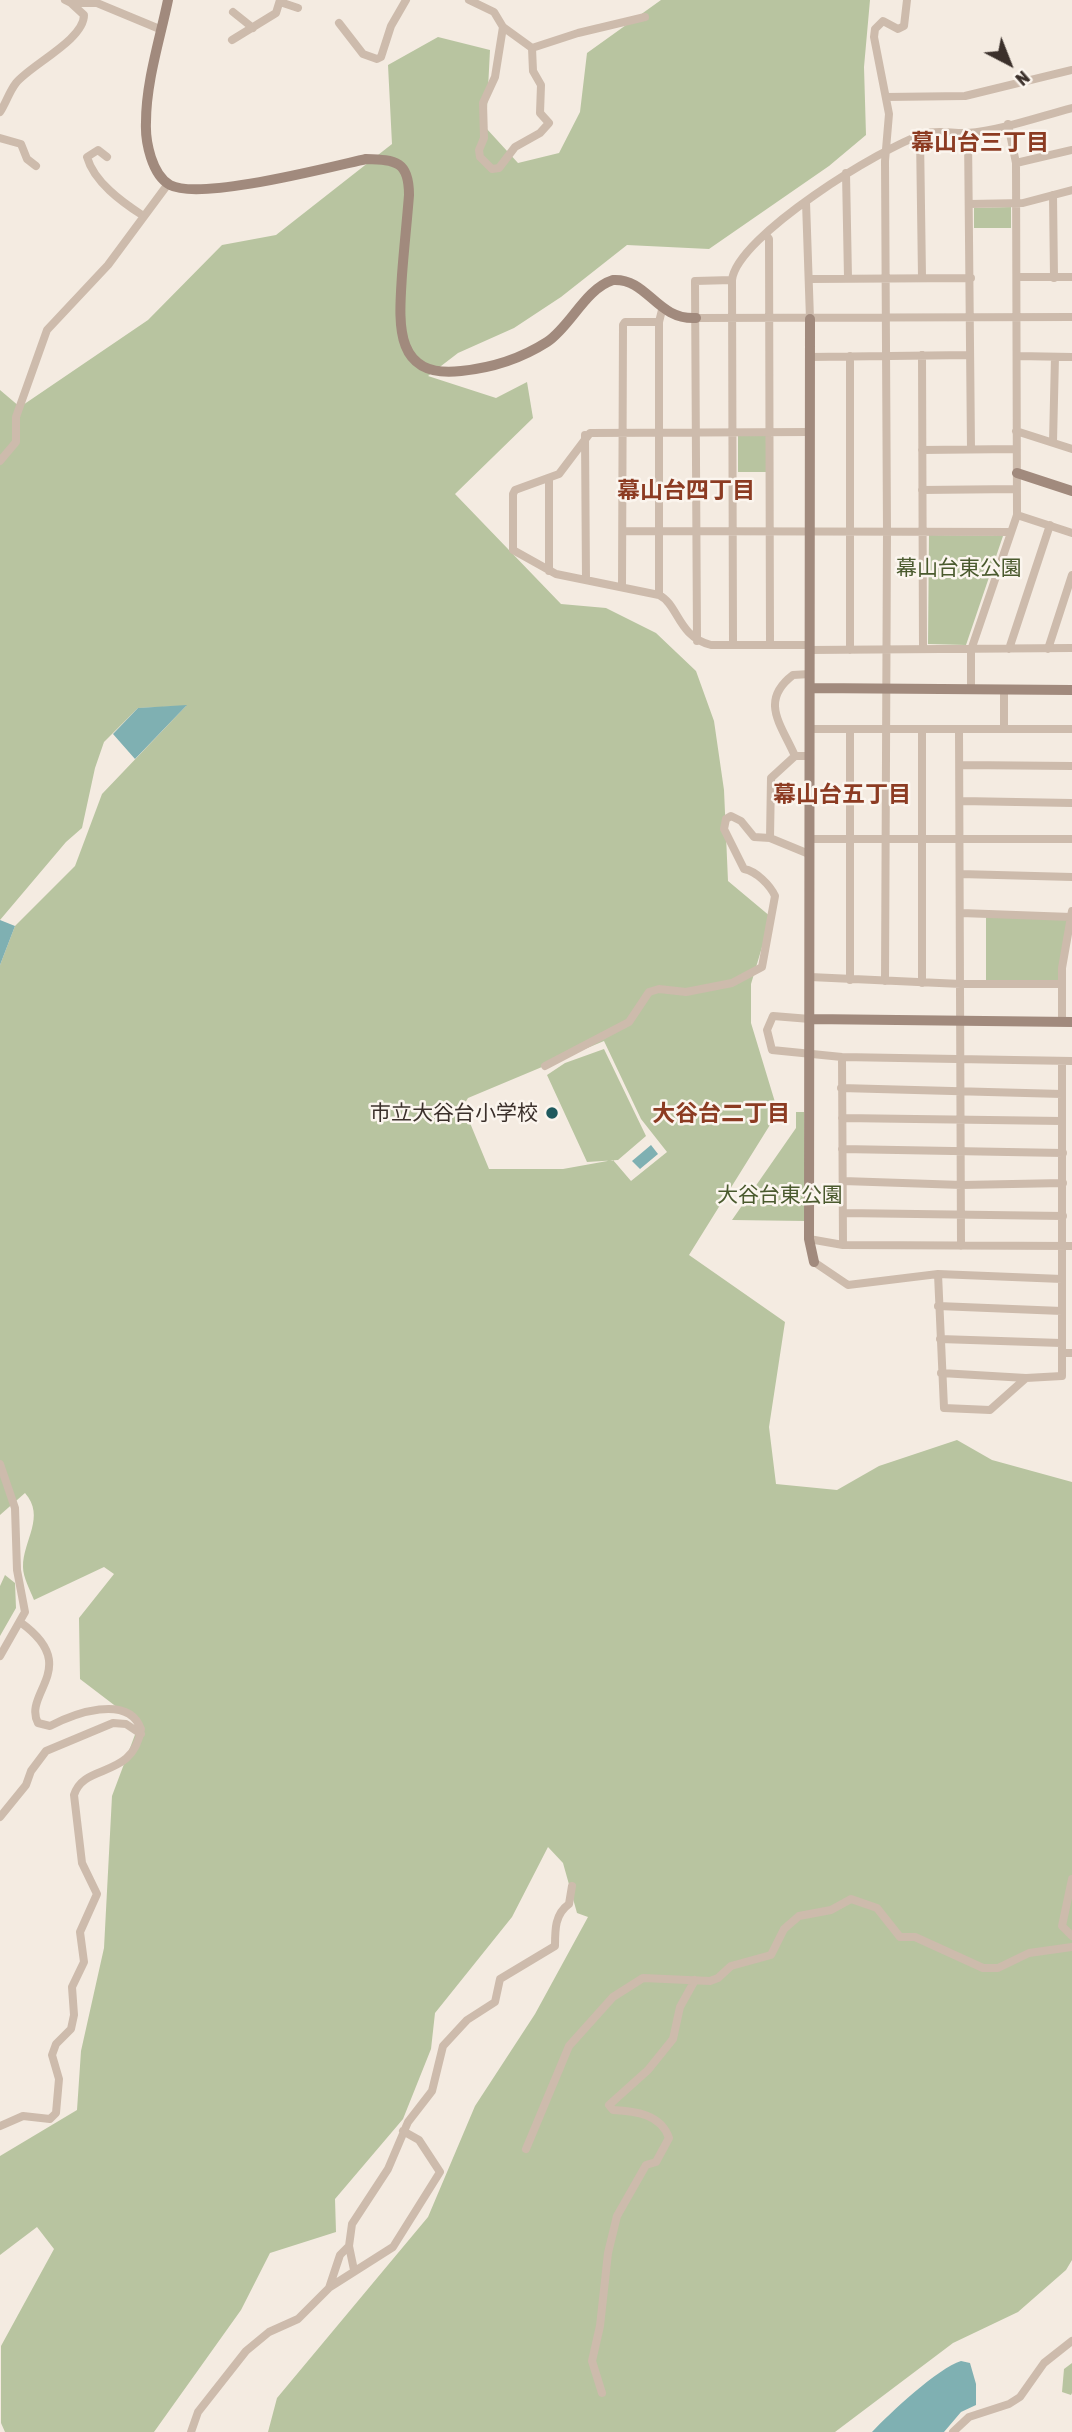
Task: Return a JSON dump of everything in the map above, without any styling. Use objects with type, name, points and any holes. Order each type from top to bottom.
[{"type":"street","points":[[168,0],[145,120],[156,169],[168,184],[175,187],[211,188],[366,159],[391,160],[401,165],[409,180],[409,195],[399,321],[407,350],[419,363],[438,372],[475,370],[526,353],[558,333],[593,293],[612,280],[636,284],[662,310],[696,318],[1072,317]]},
{"type":"street","points":[[339,23],[363,54],[370,59],[377,59],[381,57],[391,26],[406,0]]},
{"type":"street","points":[[469,0],[494,12],[503,27],[533,48]]},
{"type":"street","points":[[884,981],[887,532],[885,153],[889,114],[874,37],[875,29],[883,21],[898,29],[904,26],[907,0]]},
{"type":"street","points":[[232,40],[276,13],[280,1],[298,8]]},
{"type":"street","points":[[68,2],[97,3],[162,30]]},
{"type":"street","points":[[0,112],[14,85],[53,56],[82,24],[84,15],[68,2]]},
{"type":"street","points":[[233,12],[253,28]]},
{"type":"street","points":[[533,48],[578,33],[645,17]]},
{"type":"street","points":[[268,19],[277,26]]},
{"type":"street","points":[[503,27],[495,77],[483,103],[484,138],[479,150],[480,157],[492,169],[499,168],[515,147],[540,133],[549,123],[540,113],[541,85],[533,71],[533,48]]},
{"type":"street","points":[[886,97],[965,96],[1072,70]]},
{"type":"street","points":[[733,643],[733,269],[766,235],[846,173],[926,133],[968,133],[1072,108]]},
{"type":"street","points":[[971,690],[971,650],[1017,514],[1017,203],[1016,163],[1008,124]]},
{"type":"street","points":[[968,133],[971,449]]},
{"type":"street","points":[[920,136],[922,277]]},
{"type":"street","points":[[0,138],[22,144],[27,159],[36,166]]},
{"type":"street","points":[[107,157],[98,150],[87,157],[93,170],[114,194],[142,215]]},
{"type":"street","points":[[1016,163],[1072,150]]},
{"type":"street","points":[[846,173],[848,278]]},
{"type":"street","points":[[0,461],[16,442],[16,416],[47,330],[108,265],[142,215],[168,184]]},
{"type":"street","points":[[970,204],[1017,203],[1072,190]]},
{"type":"street","points":[[1053,195],[1054,278]]},
{"type":"street","points":[[806,202],[810,319],[809,1239],[814,1262],[848,1285],[938,1274],[1062,1279]]},
{"type":"street","points":[[766,235],[769,239],[772,433],[770,645]]},
{"type":"street","points":[[1017,277],[1072,277]]},
{"type":"street","points":[[809,279],[971,278]]},
{"type":"street","points":[[697,641],[695,281],[732,280]]},
{"type":"street","points":[[659,595],[659,322],[662,310]]},
{"type":"street","points":[[622,587],[622,325],[625,322],[659,322]]},
{"type":"street","points":[[922,355],[922,490],[925,532],[923,648]]},
{"type":"street","points":[[810,358],[969,355]]},
{"type":"street","points":[[850,356],[850,650]]},
{"type":"street","points":[[1017,356],[1072,357]]},
{"type":"street","points":[[1053,442],[1055,357]]},
{"type":"street","points":[[1016,431],[1072,449]]},
{"type":"street","points":[[585,435],[809,432]]},
{"type":"street","points":[[585,435],[561,471],[516,490],[513,494],[513,550],[549,571],[666,598],[674,616],[697,641],[850,650],[1072,648]]},
{"type":"street","points":[[585,435],[586,580]]},
{"type":"street","points":[[922,450],[1016,449]]},
{"type":"street","points":[[1017,473],[1072,491]]},
{"type":"street","points":[[549,478],[549,571]]},
{"type":"street","points":[[922,490],[1017,489]]},
{"type":"street","points":[[1017,514],[1072,533]]},
{"type":"street","points":[[1009,649],[1050,525]]},
{"type":"street","points":[[623,531],[1011,532]]},
{"type":"street","points":[[1048,649],[1072,575]]},
{"type":"street","points":[[795,756],[774,707],[775,694],[793,675],[810,674]]},
{"type":"street","points":[[810,688],[1072,690]]},
{"type":"street","points":[[1004,690],[1004,728]]},
{"type":"street","points":[[810,729],[1072,729]]},
{"type":"street","points":[[850,729],[850,980]]},
{"type":"street","points":[[922,729],[922,983]]},
{"type":"street","points":[[959,730],[961,1246]]},
{"type":"street","points":[[770,838],[771,778],[795,756],[810,756]]},
{"type":"street","points":[[961,765],[1072,766]]},
{"type":"street","points":[[961,801],[1072,803]]},
{"type":"street","points":[[544,1066],[629,1021],[649,992],[659,989],[686,992],[732,984],[760,970],[764,962],[775,896],[767,885],[744,869],[723,822],[728,817],[737,818],[754,837],[770,838],[809,854]]},
{"type":"street","points":[[810,839],[1072,839]]},
{"type":"street","points":[[960,874],[1072,877]]},
{"type":"street","points":[[961,913],[1071,914],[1062,984],[1067,1022],[810,1019],[773,1016],[767,1030],[772,1050],[842,1057],[1072,1061]]},
{"type":"street","points":[[810,977],[922,983],[1062,984]]},
{"type":"street","points":[[842,1057],[843,1245]]},
{"type":"street","points":[[941,1373],[1026,1378],[1062,1376],[1062,1060]]},
{"type":"street","points":[[841,1088],[1062,1094]]},
{"type":"street","points":[[842,1118],[1062,1121]]},
{"type":"street","points":[[842,1149],[1063,1153]]},
{"type":"street","points":[[843,1181],[962,1185],[1063,1183]]},
{"type":"street","points":[[843,1213],[962,1217],[1063,1216]]},
{"type":"street","points":[[809,1239],[843,1245],[1072,1246]]},
{"type":"street","points":[[938,1274],[944,1408],[990,1410],[1026,1378]]},
{"type":"street","points":[[938,1306],[1062,1311]]},
{"type":"street","points":[[940,1339],[1061,1343]]},
{"type":"street","points":[[1062,1353],[1072,1353]]},
{"type":"street","points":[[0,1464],[15,1508],[17,1570],[24,1612],[0,1656]]},
{"type":"street","points":[[0,2126],[23,2116],[50,2119],[56,2113],[59,2079],[52,2054],[55,2044],[65,2037],[72,2022],[72,1987],[84,1962],[80,1932],[97,1894],[82,1863],[74,1794],[76,1787],[89,1777],[121,1764],[131,1755],[141,1734],[139,1723],[116,1710],[79,1712],[50,1726],[38,1723],[33,1714],[35,1702],[46,1686],[50,1665],[40,1641],[20,1622]]},
{"type":"street","points":[[0,1818],[26,1785],[31,1770],[46,1751],[113,1723],[126,1724],[141,1734]]},
{"type":"street","points":[[1072,1879],[1062,1926],[1072,1936]]},
{"type":"street","points":[[354,2270],[349,2246],[352,2224],[388,2169],[404,2131],[432,2091],[443,2046],[467,2020],[495,2002],[500,1979],[555,1946],[556,1922],[561,1909],[569,1904],[572,1886]]},
{"type":"street","points":[[526,2149],[569,2046],[587,2022],[612,1997],[634,1981],[643,1978],[710,1981],[731,1966],[771,1955],[784,1929],[799,1916],[831,1910],[851,1899],[877,1908],[900,1937],[915,1937],[983,1968],[998,1968],[1030,1953],[1072,1947]]},
{"type":"street","points":[[601,2393],[592,2361],[611,2235],[620,2210],[646,2165],[656,2162],[669,2138],[657,2121],[632,2111],[613,2110],[609,2105],[648,2070],[673,2039],[680,2007],[695,1980]]},
{"type":"street","points":[[191,2432],[198,2412],[246,2351],[269,2332],[298,2319],[329,2288],[393,2246],[440,2172],[419,2140],[404,2131]]},
{"type":"street","points":[[329,2288],[340,2255],[349,2246]]},
{"type":"street","points":[[953,2432],[969,2417],[1009,2404],[1020,2397],[1044,2363],[1072,2341]]},
{"type":"green space","points":[[661,0],[870,0],[864,67],[866,135],[829,166],[709,249],[627,245],[561,297],[514,328],[458,353],[428,376],[496,398],[527,382],[533,418],[455,494],[561,604],[606,608],[656,633],[696,671],[714,721],[724,790],[728,881],[771,917],[751,984],[751,1023],[778,1112],[689,1255],[785,1322],[769,1427],[776,1484],[837,1490],[879,1466],[957,1440],[992,1460],[1072,1482],[1072,2260],[1066,2270],[1018,2312],[953,2343],[835,2432],[268,2432],[277,2398],[428,2217],[475,2106],[535,2014],[588,1917],[577,1913],[563,1863],[548,1847],[512,1917],[435,2013],[431,2049],[403,2119],[335,2199],[336,2232],[270,2253],[241,2310],[154,2432],[5,2432],[1,2423],[1,2346],[54,2249],[37,2227],[0,2255],[0,2156],[77,2110],[81,2051],[104,1948],[112,1796],[139,1724],[80,1679],[79,1618],[114,1574],[104,1567],[34,1600],[23,1567],[34,1520],[31,1502],[25,1493],[0,1515],[0,965],[15,926],[75,866],[102,794],[186,706],[138,708],[104,742],[95,768],[82,828],[66,842],[0,920],[0,390],[20,407],[148,320],[222,245],[276,235],[392,144],[388,65],[438,37],[490,50],[486,128],[518,163],[559,153],[580,112],[587,53]],"holes":[[[604,1041],[641,1119],[667,1152],[631,1181],[613,1160],[563,1169],[489,1169],[463,1106],[468,1098]]]},
{"type":"green space","points":[[1011,207],[1011,228],[974,228],[974,208]]},
{"type":"green space","points":[[738,433],[771,433],[771,472],[738,472]]},
{"type":"green space","name":"幕山台東公園","points":[[929,535],[1003,536],[966,645],[928,644]]},
{"type":"green space","points":[[986,915],[1070,918],[1061,983],[986,983]]},
{"type":"green space","points":[[604,1049],[646,1136],[618,1160],[587,1162],[547,1075],[565,1063]]},
{"type":"green space","name":"大谷台東公園","points":[[796,1112],[804,1112],[806,1221],[732,1220],[796,1128]]},
{"type":"green space","points":[[5,1575],[15,1583],[16,1608],[0,1636],[0,1586]]},
{"type":"green space","points":[[1072,2363],[1071,2395],[1062,2392],[1064,2369]]},
{"type":"water","points":[[187,705],[135,759],[113,734],[138,708]]},
{"type":"water","points":[[0,920],[15,926],[0,965]]},
{"type":"water","points":[[651,1145],[658,1154],[640,1169],[632,1161]]},
{"type":"water","points":[[961,2361],[970,2363],[976,2384],[976,2405],[961,2412],[944,2432],[872,2432],[927,2382]]},
{"type":"place","name":"市立大谷台小学校","points":[[552,1113]]},
{"type":"district","name":"幕山台三丁目","points":[[980,143]]},
{"type":"district","name":"幕山台四丁目","points":[[686,491]]},
{"type":"district","name":"幕山台五丁目","points":[[842,795]]},
{"type":"district","name":"大谷台二丁目","points":[[721,1114]]}]
